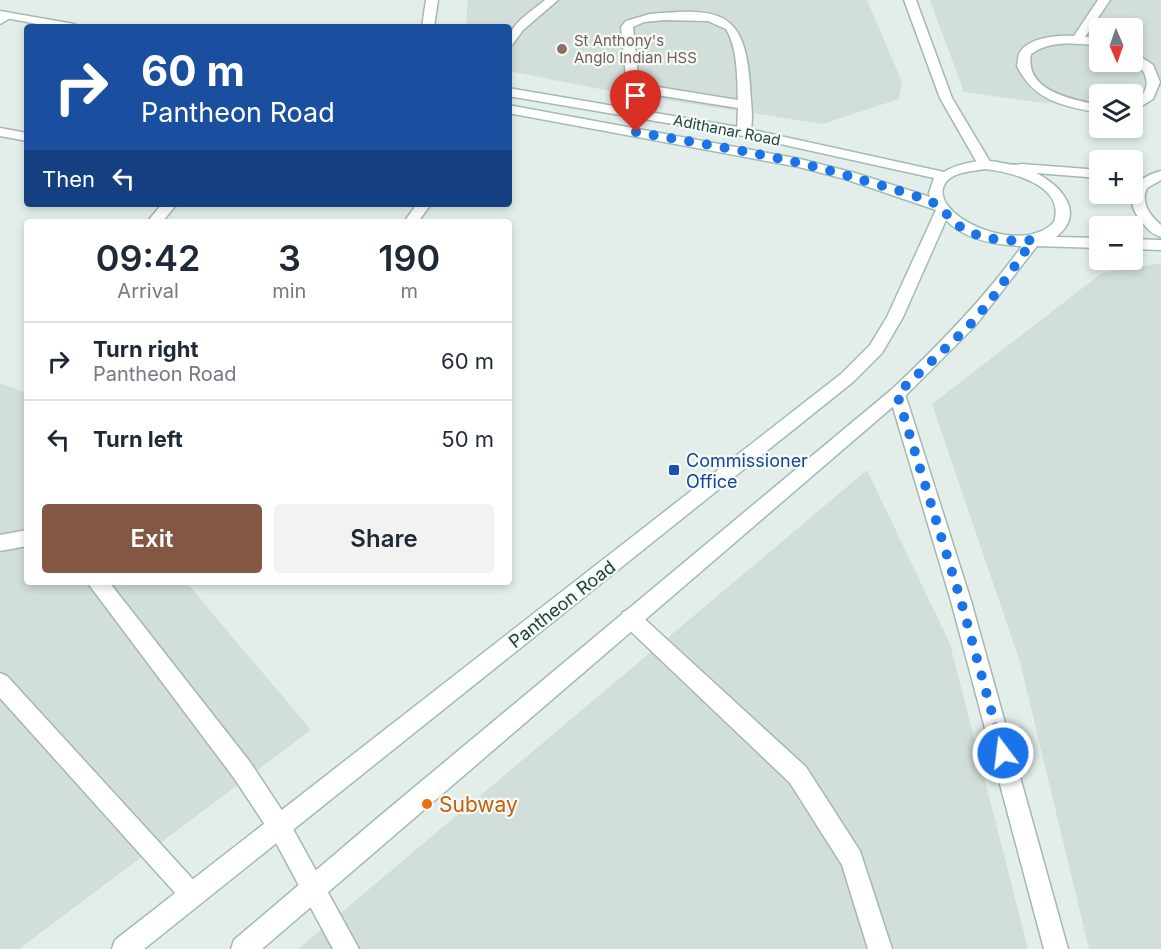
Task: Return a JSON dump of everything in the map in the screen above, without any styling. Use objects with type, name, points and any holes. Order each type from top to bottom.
[{"type":"main road","points":[[428,24],[432,0]]},
{"type":"main road","points":[[512,37],[519,28],[552,0]]},
{"type":"main road","points":[[243,949],[388,822],[897,394],[968,327],[991,300],[1033,240],[1050,234],[1060,225],[1064,213],[1060,200],[1050,188],[1035,178],[1016,170],[991,165],[946,98],[910,0]]},
{"type":"main road","points":[[1079,39],[1104,0]]},
{"type":"main road","points":[[3,17],[53,24]]},
{"type":"main road","points":[[629,111],[633,87],[627,27],[630,23],[650,17],[712,19],[731,28],[738,40],[745,105],[744,132]]},
{"type":"main road","points":[[1089,40],[1058,39],[1040,42],[1027,50],[1021,59],[1022,71],[1031,83],[1047,94],[1067,102],[1089,107]]},
{"type":"main road","points":[[1143,60],[1157,68],[1160,82],[1158,93],[1143,103]]},
{"type":"main road","points":[[633,87],[745,105]]},
{"type":"main road","name":"Adithanar Road","points":[[512,93],[744,132],[944,176]]},
{"type":"main road","name":"Adithanar Road","points":[[512,110],[800,163],[850,176],[941,208]]},
{"type":"main road","points":[[0,132],[24,136]]},
{"type":"main road","points":[[1089,173],[991,165],[962,168],[944,176],[938,185],[936,194],[941,208],[955,223],[992,239],[1014,242],[1033,240],[1089,243]]},
{"type":"main road","points":[[1156,176],[1143,184],[1138,192],[1137,201],[1140,211],[1161,232]]},
{"type":"main road","points":[[157,219],[167,207]]},
{"type":"main road","name":"Pantheon Road","points":[[124,949],[847,378],[876,349],[895,317],[941,208]]},
{"type":"main road","points":[[1143,244],[1161,245]]},
{"type":"main road","points":[[897,394],[961,601],[1056,949]]},
{"type":"main road","points":[[0,543],[24,539]]},
{"type":"main road","points":[[100,585],[242,770],[279,826],[347,949]]},
{"type":"main road","points":[[630,618],[798,775],[852,859],[880,949]]},
{"type":"main road","points":[[0,683],[192,895]]},
{"type":"shaded area","points":[[468,0],[867,0],[902,82],[899,99],[823,124],[615,92],[512,72],[512,24],[466,24]]},
{"type":"shaded area","points":[[930,0],[1161,0],[1161,87],[1143,92],[1143,84],[1089,84],[1089,101],[1044,103],[964,92]]},
{"type":"shaded area","points":[[1161,263],[1161,949],[1089,949],[1020,662],[932,404],[1102,273],[1143,270],[1143,266]]},
{"type":"shaded area","points":[[0,383],[24,392],[24,585],[189,585],[311,730],[19,949],[0,949]]},
{"type":"shaded area","points":[[867,470],[950,644],[1028,949],[298,949]]},
{"type":"place","name":"St Anthony's Anglo Indian HSS","points":[[562,49]]},
{"type":"place","name":"Commissioner Office","points":[[674,470]]},
{"type":"place","name":"Subway","points":[[427,804]]},
{"type":"route","points":[[636,132],[800,163],[850,176],[939,205],[955,223],[992,239],[1014,242],[1033,240],[991,300],[968,327],[897,394],[961,601],[1003,753]]}]
